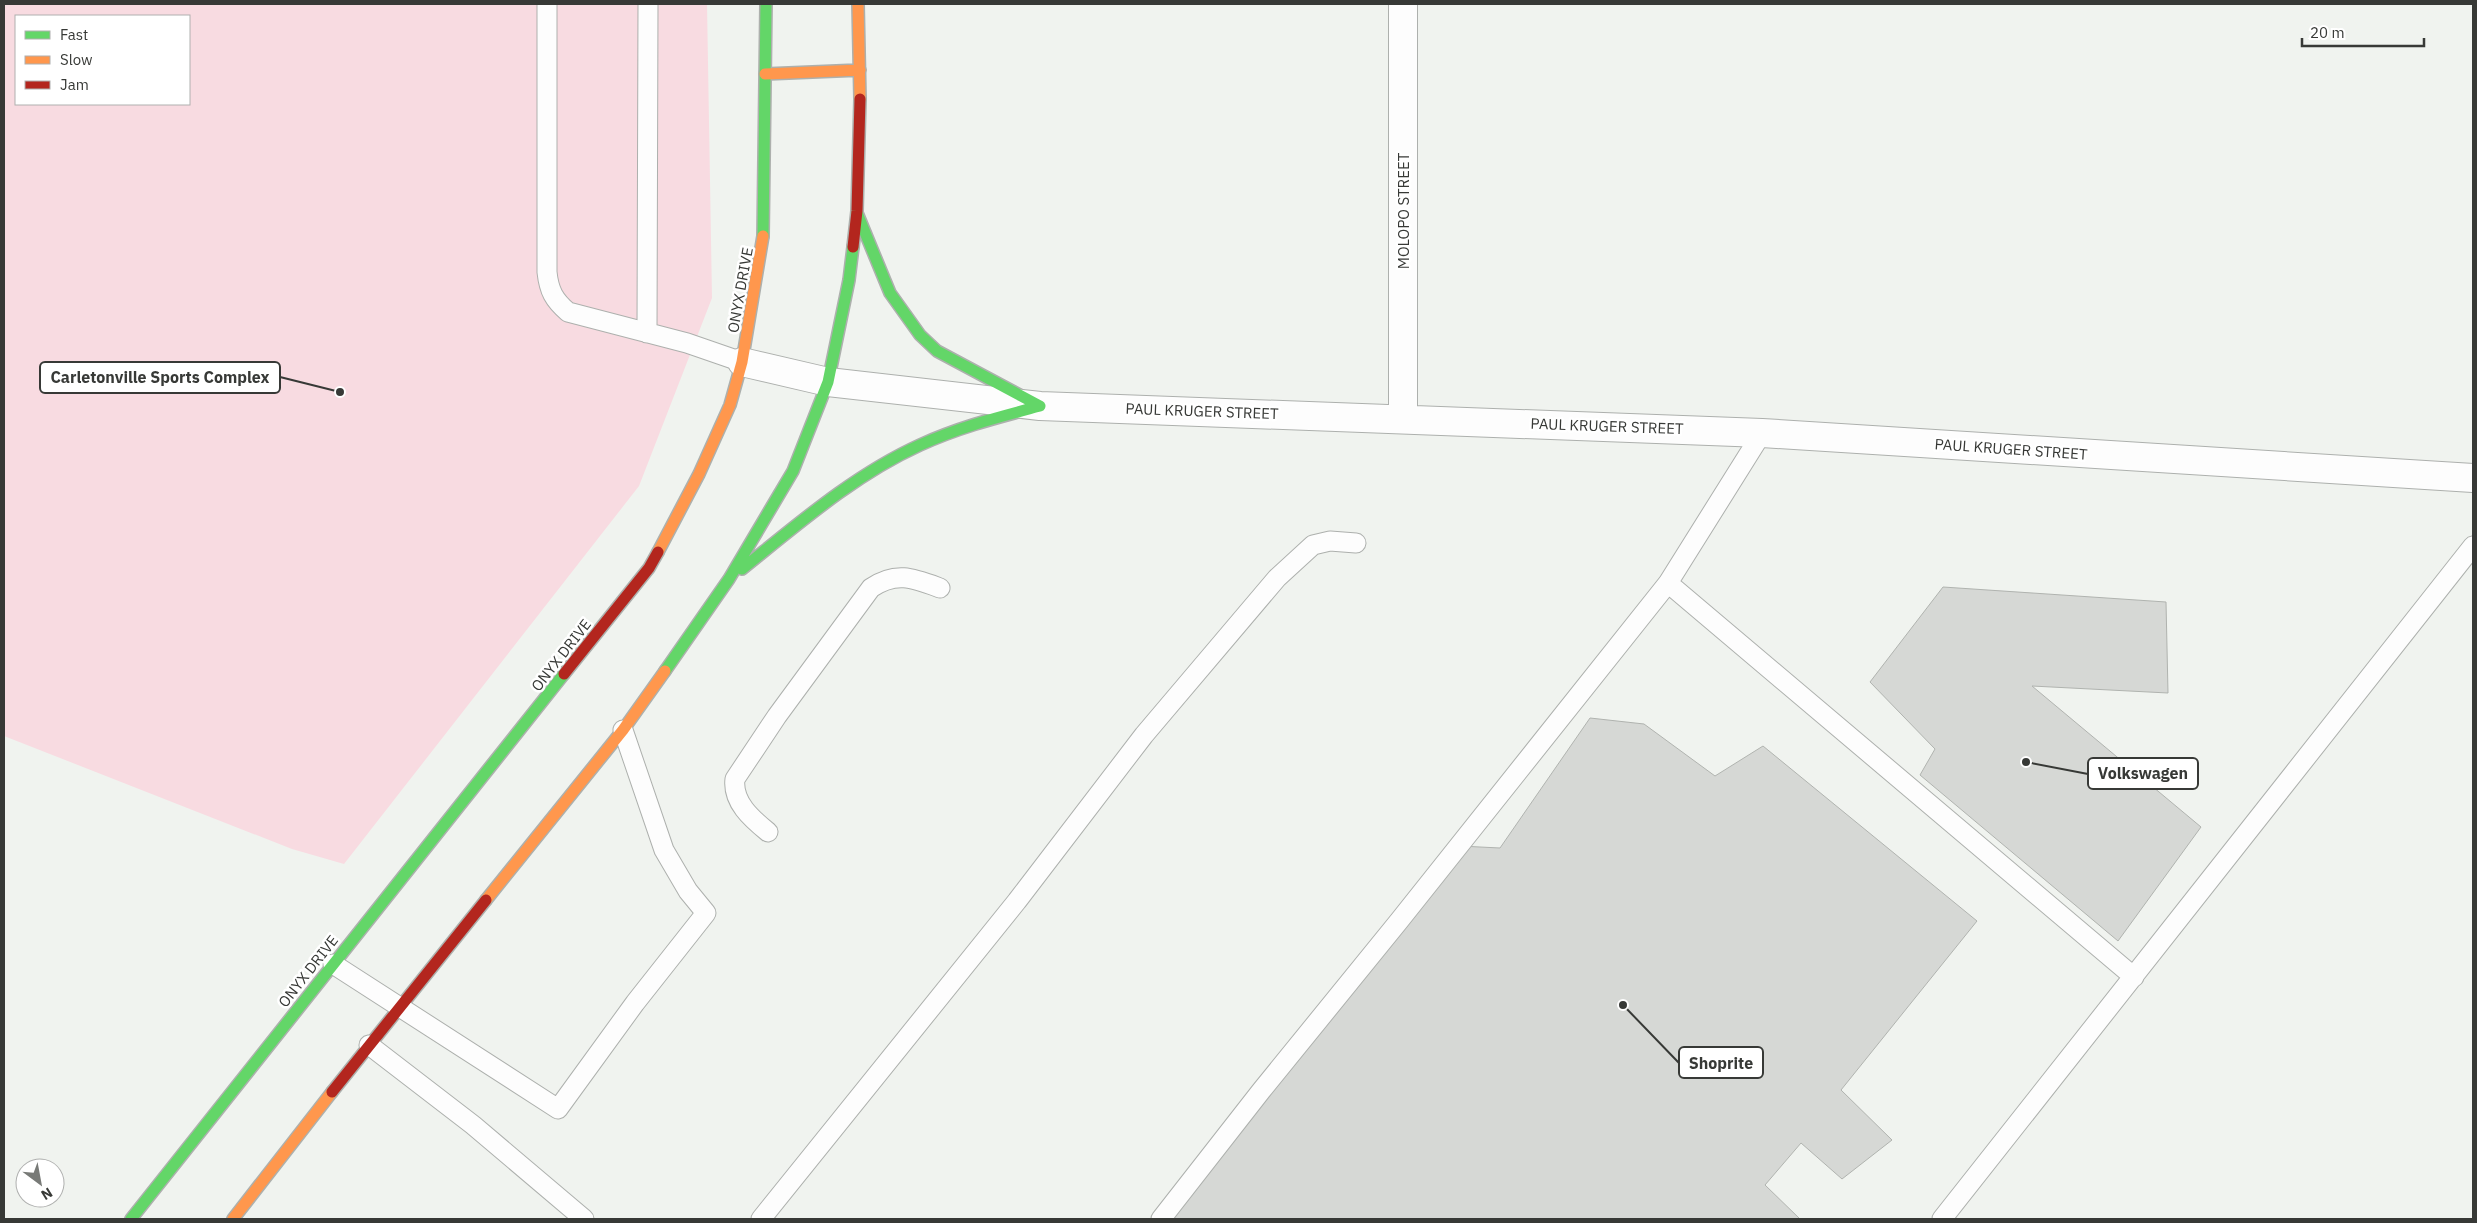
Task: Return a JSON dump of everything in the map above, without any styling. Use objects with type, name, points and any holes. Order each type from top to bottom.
[{"type":"street","name":"ONYX DRIVE","points":[[131,1219],[649,568],[699,474],[730,405],[742,362],[763,246],[766,4]]},
{"type":"street","points":[[233,1219],[368,1045],[623,730],[729,579],[793,471],[828,382],[849,280],[857,212],[860,70],[858,4]]},
{"type":"street","name":"MOLOPO STREET","points":[[1403,4],[1403,418]]},
{"type":"street","points":[[765,74],[860,70]]},
{"type":"street","points":[[857,212],[890,293],[920,335],[937,351],[1040,406]]},
{"type":"street","name":"PAUL KRUGER STREET","points":[[742,362],[828,382],[1040,406],[1403,418],[1762,433],[2473,478]]},
{"type":"street","points":[[729,579],[824,504],[866,474],[948,433],[1040,406]]},
{"type":"lane","points":[[547,4],[547,272],[549,291],[557,303],[568,312],[687,343],[742,362]]},
{"type":"lane","points":[[647,333],[648,4]]},
{"type":"lane","points":[[1161,1219],[1260,1091],[1399,921],[1668,582],[1762,433]]},
{"type":"lane","points":[[761,1219],[988,938],[1081,820],[1144,735],[1276,578],[1313,545],[1330,541],[1356,543]]},
{"type":"lane","points":[[1942,1219],[2473,546]]},
{"type":"lane","points":[[768,832],[751,818],[734,786],[735,779],[777,716],[871,588],[882,580],[897,577],[913,578],[940,588]]},
{"type":"lane","points":[[1668,582],[2134,977]]},
{"type":"lane","points":[[333,964],[398,1008],[558,1109],[635,1002],[706,913],[688,892],[664,850],[623,730]]},
{"type":"lane","points":[[368,1045],[473,1126],[584,1219]]},
{"type":"shaded area","points":[[4,4],[707,4],[712,298],[639,486],[344,864],[292,849],[4,736]]},
{"type":"building","points":[[1943,587],[2166,602],[2168,693],[2032,686],[2201,827],[2118,941],[1920,775],[1935,749],[1870,682]]},
{"type":"building","points":[[1590,718],[1644,724],[1715,776],[1763,746],[1977,921],[1841,1090],[1892,1140],[1842,1179],[1801,1143],[1765,1185],[1800,1219],[1170,1219],[1460,846],[1500,848]]},
{"type":"traffic: fast","points":[[763,236],[766,4]]},
{"type":"traffic: fast","points":[[857,213],[890,293],[920,335],[937,351],[1040,406]]},
{"type":"traffic: fast","points":[[665,671],[729,579],[793,471],[828,382],[849,280],[853,247]]},
{"type":"traffic: fast","points":[[742,569],[827,501],[896,457],[949,433],[1040,406]]},
{"type":"traffic: fast","points":[[131,1219],[564,674]]},
{"type":"traffic: slow","points":[[858,4],[860,99]]},
{"type":"traffic: slow","points":[[765,74],[860,70]]},
{"type":"traffic: slow","points":[[658,552],[699,474],[730,405],[742,362],[763,236]]},
{"type":"traffic: slow","points":[[486,900],[623,730],[665,671]]},
{"type":"traffic: slow","points":[[233,1219],[332,1092]]},
{"type":"traffic: jam","points":[[853,247],[857,211],[860,99]]},
{"type":"traffic: jam","points":[[564,674],[649,568],[658,552]]},
{"type":"traffic: jam","points":[[332,1092],[486,900]]},
{"type":"place","name":"Carletonville Sports Complex","points":[[340,392]]},
{"type":"place","name":"Volkswagen","points":[[2026,762]]},
{"type":"place","name":"Shoprite","points":[[1623,1005]]}]
